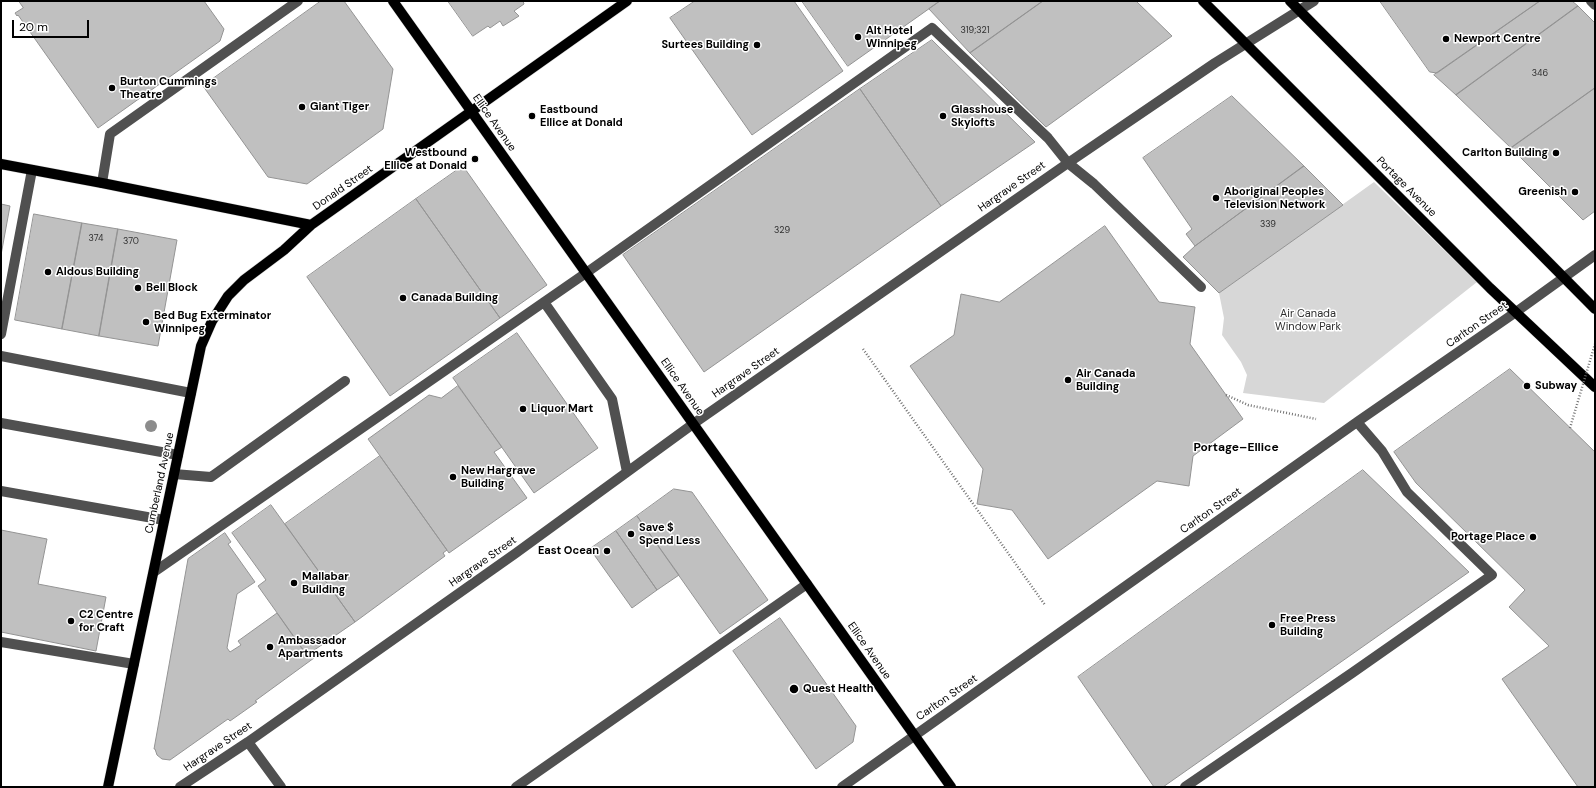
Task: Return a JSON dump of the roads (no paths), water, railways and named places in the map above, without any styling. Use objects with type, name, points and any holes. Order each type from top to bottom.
[{"type":"main road","name":"Ellice Avenue","points":[[393,1],[951,787]]},
{"type":"main road","name":"Donald Street","points":[[1,164],[311,225],[627,1]]},
{"type":"main road","name":"Portage Avenue","points":[[1203,1],[1516,312],[1595,387]]},
{"type":"main road","points":[[1290,1],[1595,309]]},
{"type":"main road","name":"Cumberland Avenue","points":[[108,787],[201,346],[212,321],[228,296],[244,280],[284,250],[311,225]]},
{"type":"street","points":[[102,183],[110,134],[298,1]]},
{"type":"street","name":"Hargrave Street","points":[[180,787],[248,742],[516,553],[693,424],[1068,163],[1246,44],[1314,1]]},
{"type":"street","points":[[1590,1],[1595,6]]},
{"type":"street","points":[[154,572],[586,273],[932,28],[1048,138],[1068,163],[1099,189],[1201,287]]},
{"type":"street","points":[[1,334],[32,170]]},
{"type":"street","name":"Carlton Street","points":[[842,787],[1595,255]]},
{"type":"street","points":[[544,302],[612,399],[627,472]]},
{"type":"street","points":[[1,356],[191,393]]},
{"type":"street","points":[[174,474],[211,477],[345,381]]},
{"type":"street","points":[[1185,787],[1492,575],[1407,492],[1382,451],[1357,422]]},
{"type":"street","points":[[1,423],[178,456]]},
{"type":"street","points":[[1,491],[164,520]]},
{"type":"street","points":[[516,787],[807,584]]},
{"type":"street","points":[[1,642],[134,664]]},
{"type":"street","points":[[248,742],[281,787]]},
{"type":"place","name":"Alt Hotel Winnipeg","points":[[858,37]]},
{"type":"place","name":"Newport Centre","points":[[1446,39]]},
{"type":"place","name":"Surtees Building","points":[[757,45]]},
{"type":"place","name":"Burton Cummings Theatre","points":[[112,88]]},
{"type":"place","name":"Giant Tiger","points":[[302,107]]},
{"type":"place","name":"Eastbound Ellice at Donald","points":[[532,116]]},
{"type":"place","name":"Glasshouse Skylofts","points":[[943,116]]},
{"type":"place","name":"Carlton Building","points":[[1556,153]]},
{"type":"place","name":"Westbound Ellice at Donald","points":[[475,159]]},
{"type":"place","name":"Greenish","points":[[1575,192]]},
{"type":"place","name":"Aboriginal Peoples Television Network","points":[[1216,198]]},
{"type":"place","name":"Aldous Building","points":[[48,272]]},
{"type":"place","name":"Bell Block","points":[[138,288]]},
{"type":"place","name":"Canada Building","points":[[403,298]]},
{"type":"place","name":"Bed Bug Exterminator Winnipeg","points":[[146,322]]},
{"type":"place","name":"Air Canada Building","points":[[1068,380]]},
{"type":"place","name":"Subway","points":[[1527,386]]},
{"type":"place","name":"Liquor Mart","points":[[523,409]]},
{"type":"place","name":"New Hargrave Building","points":[[453,477]]},
{"type":"place","name":"Save $ Spend Less","points":[[631,534]]},
{"type":"place","name":"Portage Place","points":[[1533,537]]},
{"type":"place","name":"East Ocean","points":[[607,551]]},
{"type":"place","name":"Mallabar Building","points":[[294,583]]},
{"type":"place","name":"C2 Centre for Craft","points":[[71,621]]},
{"type":"place","name":"Free Press Building","points":[[1272,625]]},
{"type":"place","name":"Ambassador Apartments","points":[[270,647]]},
{"type":"place","name":"Quest Health","points":[[794,689]]},
{"type":"district","name":"Portage–Ellice","points":[[1236,448]]},
{"type":"park label","name":"Air Canada Window Park","points":[[1308,320]]}]
